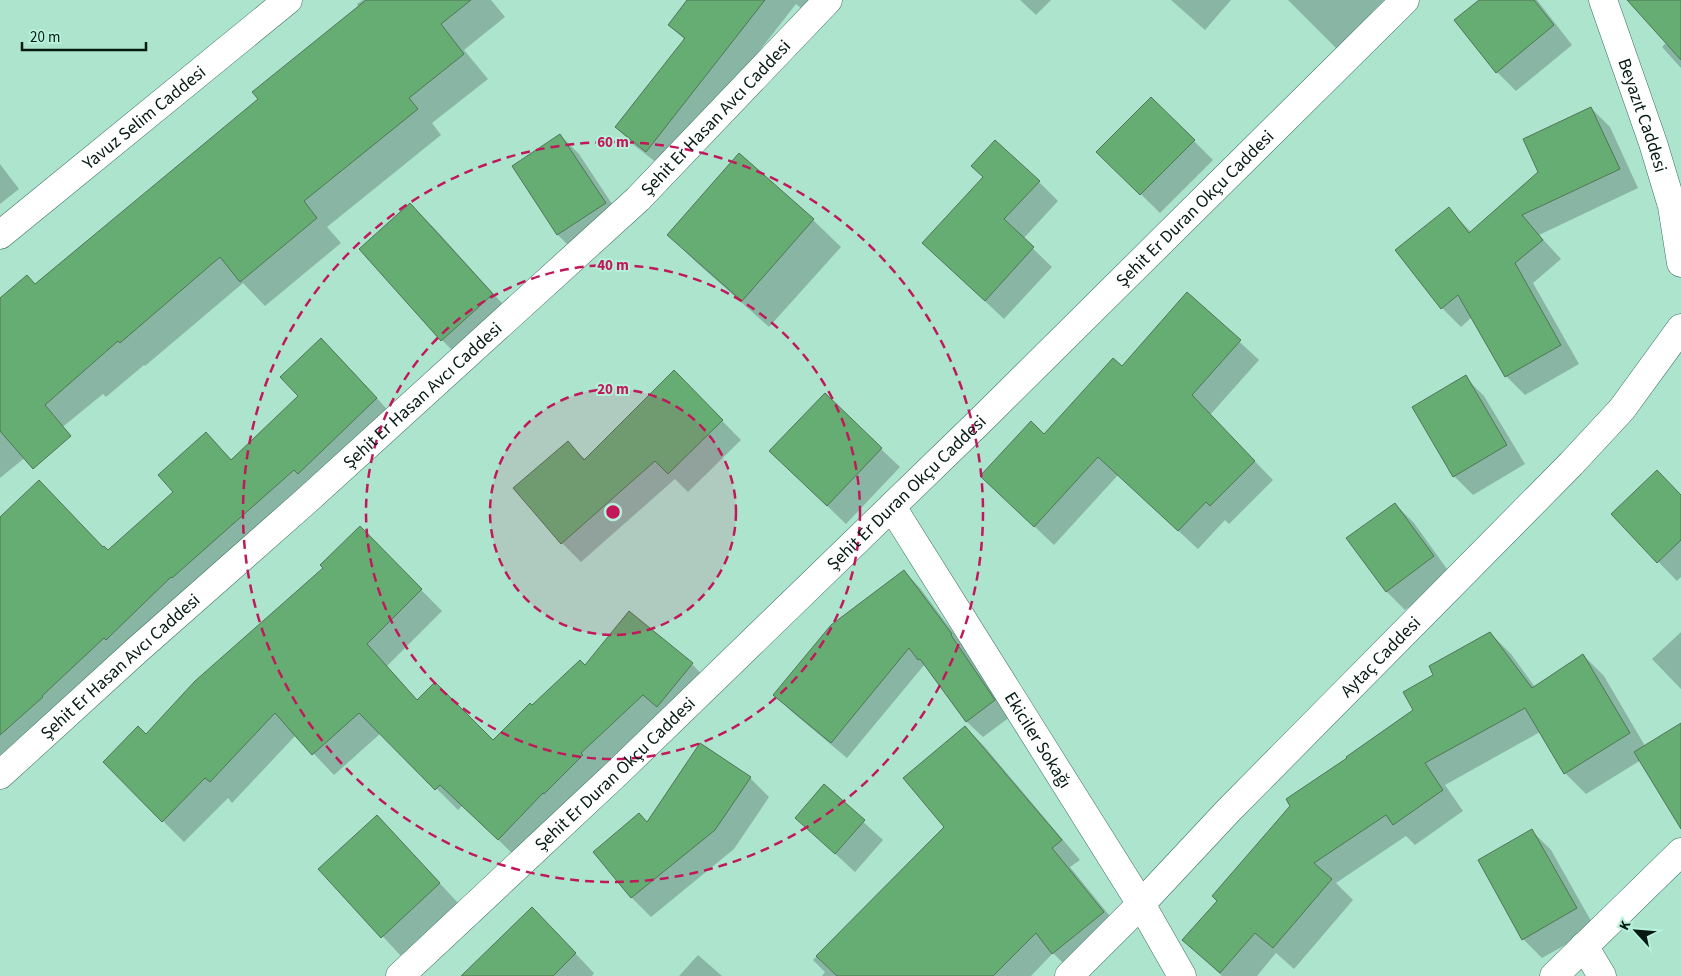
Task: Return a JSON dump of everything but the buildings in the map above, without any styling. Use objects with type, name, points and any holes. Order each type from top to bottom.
[{"type":"street","name":"Yavuz Selim Caddesi","points":[[0,235],[288,0]]},
{"type":"street","name":"Şehit Er Hasan Avcı Caddesi","points":[[0,775],[638,199],[828,0]]},
{"type":"street","name":"Şehit Er Duran Okçu Caddesi","points":[[400,976],[626,764],[978,423],[1405,0]]},
{"type":"street","name":"Beyazıt Caddesi","points":[[1603,0],[1653,143],[1672,206],[1681,262]]},
{"type":"street","name":"Aytaç Caddesi","points":[[1069,976],[1571,464],[1622,409],[1681,328]]},
{"type":"street","name":"Ekiciler Sokağı","points":[[892,506],[1141,904],[1182,976]]},
{"type":"street","points":[[1554,976],[1681,852]]},
{"type":"street","points":[[1584,946],[1602,976]]}]
